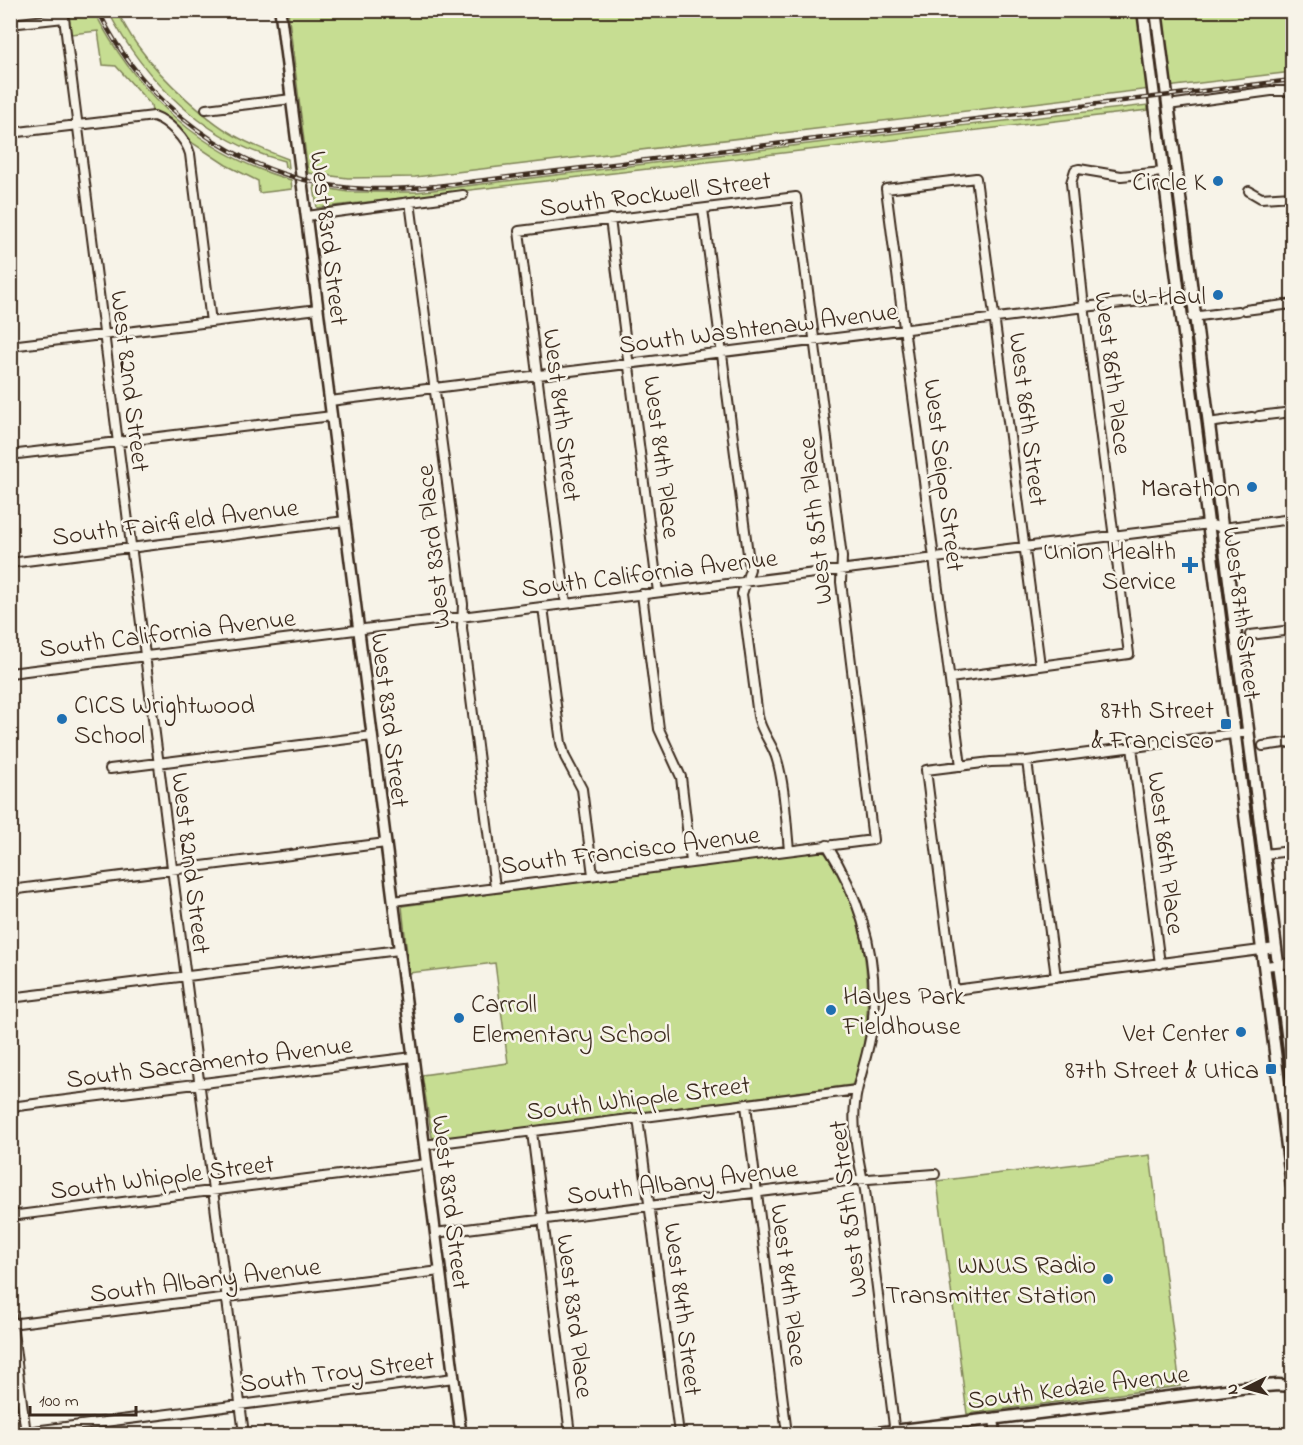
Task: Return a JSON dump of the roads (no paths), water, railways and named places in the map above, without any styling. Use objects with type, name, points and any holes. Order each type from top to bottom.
[{"type":"main road","name":"West 87th Street","points":[[1143,10],[1292,1185]]},
{"type":"main road","name":"West 87th Street","points":[[1156,10],[1293,1073]]},
{"type":"main road","points":[[1170,222],[1183,221]]},
{"type":"main road","points":[[1278,1385],[1293,1376]]},
{"type":"main road","points":[[1278,1385],[1293,1393]]},
{"type":"main road","name":"South Kedzie Avenue","points":[[869,1434],[895,1433],[1278,1385],[1293,1386]]},
{"type":"street","points":[[121,11],[131,10]]},
{"type":"street","name":"West 83rd Street","points":[[280,10],[461,1434]]},
{"type":"street","points":[[10,24],[63,14]]},
{"type":"street","name":"West 82nd Street","points":[[63,14],[244,1434]]},
{"type":"street","points":[[1168,105],[1271,91],[1293,91]]},
{"type":"street","points":[[206,109],[292,99]]},
{"type":"street","points":[[10,133],[154,116],[161,119],[187,144],[190,154],[211,322]]},
{"type":"street","name":"West 86th Place","points":[[1040,665],[1129,654],[1084,307],[1071,183],[1076,170],[1083,168],[1120,176],[1163,171]]},
{"type":"street","name":"West Seipp Street","points":[[961,766],[886,189],[976,178]]},
{"type":"street","name":"West 86th Street","points":[[976,178],[1040,665]]},
{"type":"street","points":[[1250,191],[1261,198],[1293,196]]},
{"type":"street","points":[[306,216],[463,195]]},
{"type":"street","name":"South Rockwell Street","points":[[519,231],[796,197]]},
{"type":"street","name":"West 85th Place","points":[[796,197],[840,545],[841,582],[873,840]]},
{"type":"street","name":"West 83rd Place","points":[[410,202],[463,604],[463,639],[495,887]]},
{"type":"street","points":[[703,208],[750,569],[742,594],[759,725],[779,765],[789,850]]},
{"type":"street","name":"West 84th Place","points":[[610,219],[658,592]]},
{"type":"street","name":"West 84th Street","points":[[519,231],[566,604]]},
{"type":"street","name":"South Washtenaw Avenue","points":[[330,401],[1084,307],[1192,296]]},
{"type":"street","points":[[1182,318],[1293,304]]},
{"type":"street","points":[[10,346],[318,309]]},
{"type":"street","points":[[1208,423],[1293,412]]},
{"type":"street","points":[[10,455],[332,416]]},
{"type":"street","name":"South California Avenue","points":[[10,673],[1209,524],[1221,528],[1293,519]]},
{"type":"street","name":"South Fairfield Avenue","points":[[10,563],[345,521]]},
{"type":"street","points":[[642,594],[659,729],[681,777],[691,862]]},
{"type":"street","points":[[543,607],[561,743],[565,757],[582,789],[593,876]]},
{"type":"street","points":[[1250,635],[1293,630]]},
{"type":"street","points":[[950,678],[1040,665]]},
{"type":"street","points":[[1248,732],[1027,761],[991,762],[926,770],[954,990],[1276,948]]},
{"type":"street","points":[[110,769],[372,736]]},
{"type":"street","points":[[1263,746],[1293,742]]},
{"type":"street","name":"West 86th Place","points":[[1132,747],[1160,964]]},
{"type":"street","points":[[1027,761],[1056,977]]},
{"type":"street","name":"South Francisco Avenue","points":[[393,901],[873,840]]},
{"type":"street","points":[[10,890],[386,843]]},
{"type":"street","name":"West 85th Street","points":[[827,845],[861,912],[873,968],[872,1028],[864,1069],[857,1090],[855,1127],[895,1433]]},
{"type":"street","points":[[1264,854],[1293,850]]},
{"type":"street","points":[[10,998],[399,950]]},
{"type":"street","points":[[1265,966],[1293,963]]},
{"type":"street","name":"South Sacramento Avenue","points":[[10,1107],[413,1057]]},
{"type":"street","name":"South Whipple Street","points":[[424,1146],[857,1090]]},
{"type":"street","name":"West 84th Place","points":[[746,1105],[788,1434]]},
{"type":"street","name":"West 84th Street","points":[[638,1118],[679,1434]]},
{"type":"street","name":"West 83rd Place","points":[[532,1132],[570,1434]]},
{"type":"street","name":"South Whipple Street","points":[[10,1216],[427,1164]]},
{"type":"street","name":"South Albany Avenue","points":[[435,1233],[863,1180],[935,1174]]},
{"type":"street","name":"South Albany Avenue","points":[[11,1324],[440,1271]]},
{"type":"street","points":[[10,1308],[26,1433]]},
{"type":"street","name":"South Troy Street","points":[[10,1434],[453,1378]]},
{"type":"street","points":[[994,1419],[996,1434]]},
{"type":"railway","points":[[98,10],[117,45],[141,76],[167,105],[198,130],[230,151],[303,180],[366,189],[437,186],[1292,80]]},
{"type":"place","name":"Circle K","points":[[1218,181]]},
{"type":"place","name":"U-Haul","points":[[1218,295]]},
{"type":"place","name":"Marathon","points":[[1252,487]]},
{"type":"place","name":"Union Health Service","points":[[1190,565]]},
{"type":"place","name":"CICS Wrightwood School","points":[[62,719]]},
{"type":"place","name":"87th Street & Francisco","points":[[1226,724]]},
{"type":"place","name":"Hayes Park Fieldhouse","points":[[831,1010]]},
{"type":"place","name":"Carroll Elementary School","points":[[459,1018]]},
{"type":"place","name":"Vet Center","points":[[1241,1032]]},
{"type":"place","name":"87th Street & Utica","points":[[1271,1069]]},
{"type":"place","name":"WNUS Radio Transmitter Station","points":[[1108,1279]]}]
